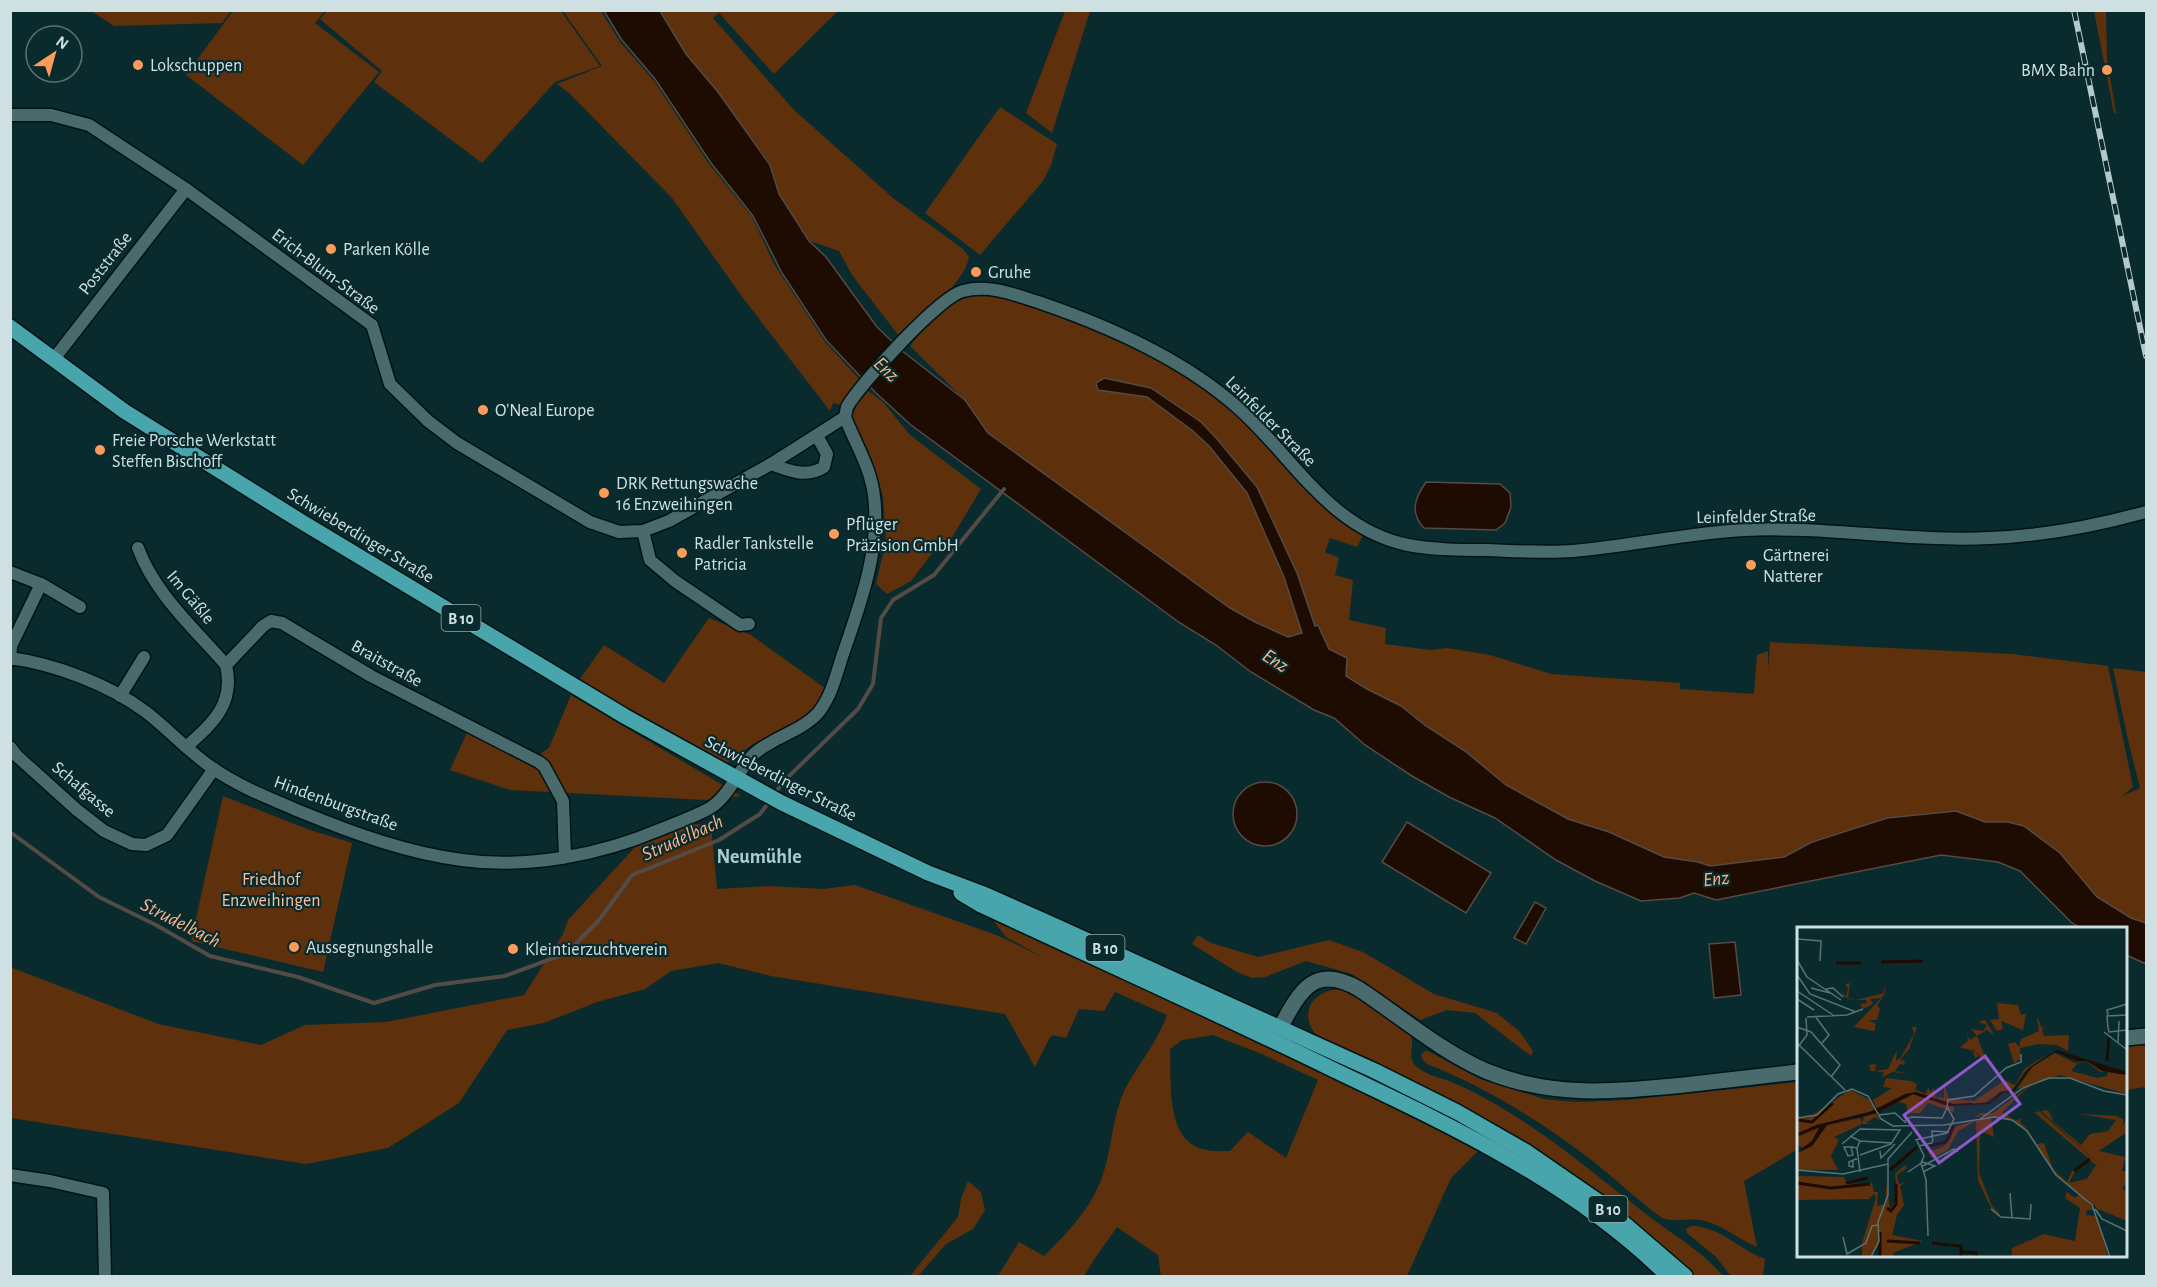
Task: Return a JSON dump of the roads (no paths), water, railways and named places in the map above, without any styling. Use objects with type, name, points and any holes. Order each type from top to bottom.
[{"type":"main road","name":"Schwieberdinger Straße","points":[[10,327],[124,411],[297,519],[572,686],[736,779],[928,873],[1039,918],[1276,1034]]},
{"type":"main road","name":"Schwieberdinger Straße","points":[[928,873],[981,905],[1256,1033],[1276,1034]]},
{"type":"main road","name":"B 10","points":[[1276,1034],[1293,1050],[1407,1104],[1517,1163],[1610,1227],[1668,1276]]},
{"type":"main road","name":"B 10","points":[[1276,1034],[1405,1086],[1498,1134],[1525,1150],[1599,1202],[1685,1276]]},
{"type":"street","name":"Erich-Blum-Straße","points":[[10,116],[51,115],[89,125],[186,189],[372,326],[390,384],[428,421],[457,443],[590,522],[619,532],[643,531],[669,521],[771,464],[845,417]]},
{"type":"street","name":"Poststraße","points":[[53,360],[186,189]]},
{"type":"street","name":"Leinfelder Straße","points":[[845,417],[850,401],[905,339],[954,294],[978,288],[1013,294],[1091,320],[1206,381],[1239,408],[1329,504],[1366,530],[1412,546],[1450,550],[1571,551],[1654,542],[1699,534],[1771,530],[1934,538],[1989,538],[2074,530],[2146,512]]},
{"type":"street","points":[[736,779],[757,751],[808,723],[818,714],[834,682],[853,626],[868,572],[876,509],[871,481],[862,454],[845,417]]},
{"type":"street","points":[[771,464],[798,473],[816,472],[824,467],[827,454],[817,436]]},
{"type":"street","points":[[643,531],[650,560],[675,581],[740,625],[750,624]]},
{"type":"street","name":"Im Gäßle","points":[[138,548],[156,586],[226,665]]},
{"type":"street","points":[[10,572],[41,584],[80,607]]},
{"type":"street","points":[[11,659],[11,646],[41,584]]},
{"type":"street","name":"Braitstraße","points":[[226,665],[263,626],[271,621],[282,623],[390,686],[539,762],[544,766],[563,801],[565,857]]},
{"type":"street","points":[[120,696],[144,657]]},
{"type":"street","name":"Hindenburgstraße","points":[[11,659],[27,660],[60,670],[120,696],[148,714],[213,769],[238,784],[342,828],[373,839],[444,858],[507,863],[600,852],[712,807],[736,779]]},
{"type":"street","points":[[186,747],[220,713],[229,680],[226,665]]},
{"type":"street","name":"Schafgasse","points":[[10,747],[77,810],[104,831],[132,844],[146,845],[167,835],[213,769]]},
{"type":"street","points":[[1276,1034],[1295,1003],[1309,986],[1322,979],[1334,978],[1359,989],[1440,1045],[1477,1066],[1515,1081],[1546,1089],[1576,1092],[1628,1091],[1797,1072]]},
{"type":"street","points":[[2127,1038],[2146,1036]]},
{"type":"street","points":[[10,1175],[103,1193],[105,1276]]},
{"type":"water","name":"Enz","points":[[604,11],[660,11],[686,54],[718,92],[770,165],[779,194],[809,241],[826,257],[877,327],[901,350],[965,400],[988,433],[1230,608],[1288,637],[1302,633],[1284,577],[1247,493],[1209,446],[1193,431],[1147,397],[1098,390],[1096,383],[1104,378],[1151,388],[1201,422],[1257,487],[1297,573],[1315,626],[1318,625],[1329,649],[1347,658],[1346,676],[1401,706],[1426,726],[1465,751],[1506,785],[1568,819],[1609,832],[1664,857],[1710,866],[1784,857],[1812,842],[1887,818],[1956,811],[1985,822],[2008,822],[2024,826],[2060,853],[2097,897],[2131,918],[2146,923],[2146,964],[2127,955],[2127,927],[2078,927],[2020,871],[1998,862],[1941,855],[1716,900],[1694,893],[1680,898],[1641,901],[1595,881],[1556,860],[1495,818],[1449,797],[1412,776],[1365,745],[1334,718],[1314,710],[1251,672],[1216,645],[1180,623],[911,425],[876,393],[826,340],[782,273],[753,216],[711,163],[655,79],[621,39]]},
{"type":"water","points":[[1426,482],[1500,484],[1510,493],[1511,507],[1505,523],[1496,530],[1424,528],[1417,517],[1415,506]]},
{"type":"water","points":[[1265,782],[1277,784],[1288,791],[1295,802],[1297,814],[1295,826],[1288,837],[1277,844],[1265,846],[1253,844],[1242,837],[1235,826],[1233,814],[1235,802],[1242,791],[1253,784]]},
{"type":"water","points":[[1407,822],[1491,873],[1466,913],[1382,862]]},
{"type":"water","points":[[1535,902],[1546,908],[1526,944],[1514,938]]},
{"type":"water","points":[[1735,942],[1741,995],[1714,998],[1709,944]]},
{"type":"waterway","name":"Strudelbach","points":[[773,796],[784,781],[858,709],[873,684],[881,618],[893,600],[934,575],[1004,489]]},
{"type":"waterway","name":"Strudelbach","points":[[10,832],[99,897],[156,925],[210,956],[298,977],[374,1003],[435,985],[505,976],[567,953],[599,920],[632,875],[719,840],[760,814],[769,802]]},
{"type":"railway","points":[[2074,10],[2146,356]]},
{"type":"place","name":"Lokschuppen","points":[[138,65]]},
{"type":"place","name":"BMX Bahn","points":[[2107,70]]},
{"type":"place","name":"Parken Kölle","points":[[331,249]]},
{"type":"place","name":"Gruhe","points":[[976,272]]},
{"type":"place","name":"O'Neal Europe","points":[[483,410]]},
{"type":"place","name":"Freie Porsche Werkstatt Steffen Bischoff","points":[[100,450]]},
{"type":"place","name":"DRK Rettungswache 16 Enzweihingen","points":[[604,493]]},
{"type":"place","name":"Pflüger Präzision GmbH","points":[[834,534]]},
{"type":"place","name":"Radler Tankstelle Patricia","points":[[682,553]]},
{"type":"place","name":"Gärtnerei Natterer","points":[[1751,565]]},
{"type":"place","name":"Aussegnungshalle","points":[[294,947]]},
{"type":"place","name":"Kleintierzuchtverein","points":[[513,949]]},
{"type":"district","name":"Neumühle","points":[[759,856]]},
{"type":"park label","name":"Friedhof Enzweihingen","points":[[271,889]]}]
